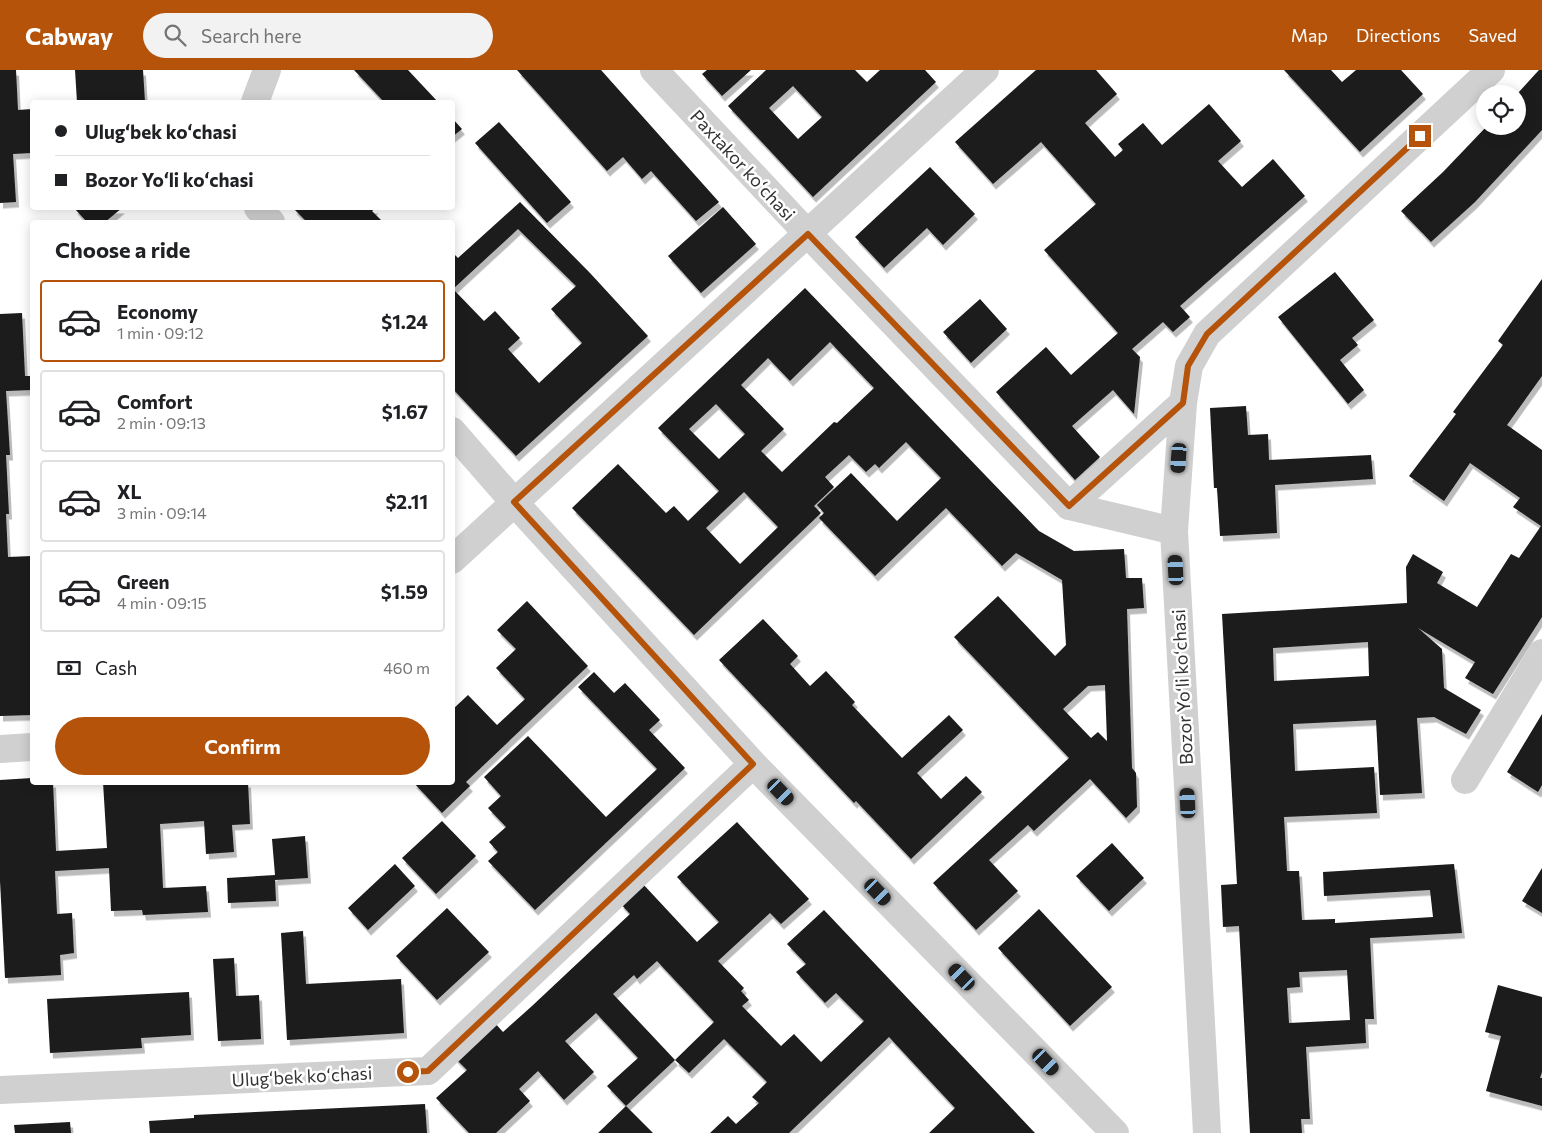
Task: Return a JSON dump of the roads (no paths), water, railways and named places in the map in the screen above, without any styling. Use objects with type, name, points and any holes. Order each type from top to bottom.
[{"type":"street","points":[[255,100],[267,70]]},
{"type":"street","name":"Paxtakor koʻchasi","points":[[654,70],[808,234],[1069,506]]},
{"type":"street","points":[[455,557],[985,70]]},
{"type":"street","name":"Bozor Yoʻli koʻchasi","points":[[1206,1133],[1174,531],[1183,403],[1188,366],[1207,334],[1491,70]]},
{"type":"street","points":[[260,210],[269,220]]},
{"type":"street","points":[[1069,506],[1183,403]]},
{"type":"street","points":[[455,434],[514,502],[753,764],[1115,1133]]},
{"type":"street","points":[[1069,506],[1174,531]]},
{"type":"street","points":[[1465,780],[1542,653]]},
{"type":"street","points":[[0,749],[30,747]]},
{"type":"street","name":"Ulugʻbek koʻchasi","points":[[0,1090],[428,1071],[753,764]]}]
